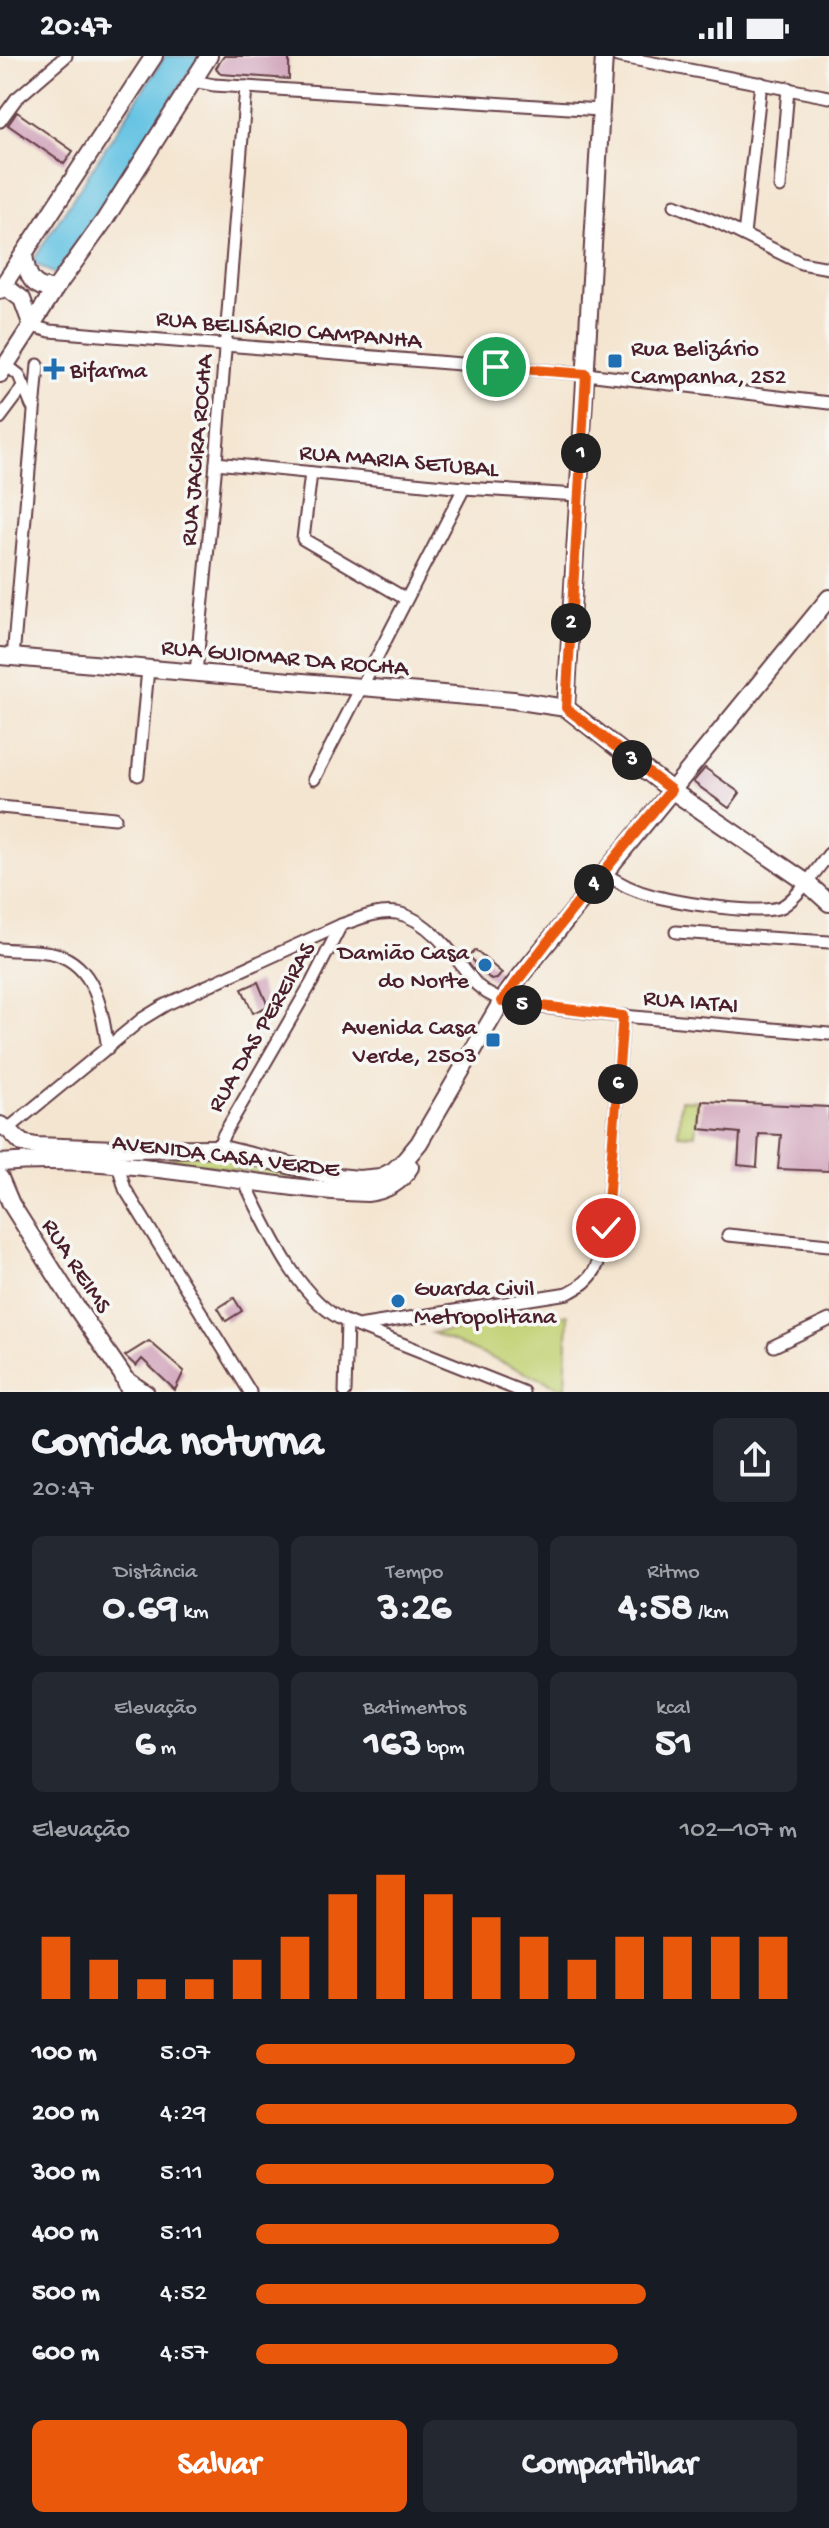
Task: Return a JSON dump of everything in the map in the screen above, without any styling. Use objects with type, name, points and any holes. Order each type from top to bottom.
[{"type":"main road","points":[[32,326],[22,299],[1,286],[154,56]]},
{"type":"main road","points":[[3,369],[104,221],[209,56]]},
{"type":"main road","points":[[604,56],[566,708],[671,790],[806,882],[829,903]]},
{"type":"main road","points":[[24,255],[27,275],[33,282],[43,288],[55,289]]},
{"type":"main road","name":"AVENIDA CASA VERDE","points":[[4,1127],[22,1143],[36,1146],[116,1156],[244,1181],[352,1193],[383,1191],[410,1169],[419,1143],[502,1001],[603,872],[829,598]]},
{"type":"main road","name":"RUA GUIOMAR DA ROCHA","points":[[7,657],[541,703],[566,708]]},
{"type":"main road","points":[[0,1162],[4,1127]]},
{"type":"main road","name":"AVENIDA CASA VERDE","points":[[0,1162],[218,1148],[338,1177],[359,1179],[381,1177],[393,1171],[419,1143]]},
{"type":"main road","name":"RUA REIMS","points":[[0,1178],[11,1204],[122,1374],[130,1392]]},
{"type":"street","points":[[0,121],[16,99],[66,56]]},
{"type":"street","points":[[617,56],[788,88],[827,92]]},
{"type":"street","points":[[193,81],[214,85],[600,110]]},
{"type":"street","points":[[744,235],[761,83]]},
{"type":"street","name":"RUA JACIRA ROCHA","points":[[196,673],[246,87]]},
{"type":"street","points":[[780,187],[788,88]]},
{"type":"street","points":[[675,205],[801,263],[829,268]]},
{"type":"street","name":"RUA BELISÁRIO CAMPANHA","points":[[32,326],[50,331],[586,374],[829,403]]},
{"type":"street","points":[[7,657],[38,365]]},
{"type":"street","points":[[3,369],[19,375],[34,411]]},
{"type":"street","points":[[0,418],[24,386]]},
{"type":"street","name":"RUA MARIA SETUBAL","points":[[216,463],[464,488],[578,495]]},
{"type":"street","points":[[311,473],[303,539],[406,599]]},
{"type":"street","points":[[314,779],[464,488]]},
{"type":"street","points":[[138,775],[148,669]]},
{"type":"street","points":[[0,807],[115,818]]},
{"type":"street","points":[[603,872],[651,896],[764,910],[782,907],[829,854]]},
{"type":"street","points":[[4,1127],[142,1019],[165,1005],[365,916],[397,913],[412,919],[442,944],[477,985],[502,1001]]},
{"type":"street","name":"RUA DAS PEREIRAS","points":[[218,1148],[341,925]]},
{"type":"street","points":[[676,932],[829,942]]},
{"type":"street","points":[[0,949],[56,954],[76,965],[94,987],[108,1048]]},
{"type":"street","name":"RUA IATAI","points":[[502,1001],[623,1016],[829,1034]]},
{"type":"street","points":[[352,1324],[509,1304],[568,1293],[592,1276],[600,1259],[606,1228],[623,1016]]},
{"type":"street","points":[[116,1156],[125,1189],[250,1392]]},
{"type":"street","points":[[244,1181],[306,1291],[323,1309],[352,1324],[523,1392]]},
{"type":"street","points":[[728,1235],[829,1245]]},
{"type":"street","points":[[774,1346],[829,1320]]},
{"type":"street","points":[[345,1392],[352,1324]]},
{"type":"street","name":"RUA REIMS","points":[[122,1374],[148,1392]]},
{"type":"green space","points":[[681,1100],[698,1101],[695,1135],[678,1134]]},
{"type":"green space","points":[[202,1152],[284,1170],[298,1177],[295,1180],[166,1158]]},
{"type":"green space","points":[[568,1315],[565,1389],[432,1333]]},
{"type":"water","points":[[165,56],[200,56],[56,275],[32,262]]},
{"type":"building","points":[[224,56],[289,56],[289,79],[221,74],[216,68]]},
{"type":"building","points":[[17,112],[73,151],[64,164],[8,125]]},
{"type":"building","points":[[705,768],[740,793],[729,808],[693,782]]},
{"type":"building","name":"Damião Casa do Norte","points":[[475,950],[502,973],[497,979],[491,980],[469,956]]},
{"type":"building","points":[[258,982],[268,1006],[253,1013],[242,989]]},
{"type":"building","points":[[702,1101],[829,1107],[829,1171],[778,1169],[781,1135],[759,1134],[757,1167],[738,1165],[740,1133],[700,1129]]},
{"type":"building","points":[[234,1298],[242,1311],[226,1321],[218,1308]]},
{"type":"building","points":[[149,1341],[184,1371],[175,1390],[142,1359],[136,1366],[125,1356]]},
{"type":"place","name":"Rua Belizário Campanha, 252","points":[[615,361]]},
{"type":"place","name":"Bifarma","points":[[54,369]]},
{"type":"place","name":"Damião Casa do Norte","points":[[485,965]]},
{"type":"place","name":"Avenida Casa Verde, 2503","points":[[493,1040]]},
{"type":"place","name":"Guarda Civil Metropolitana","points":[[398,1301]]},
{"type":"route","points":[[496,367],[586,374],[566,708],[671,790],[502,1001],[623,1016],[606,1228]]}]
